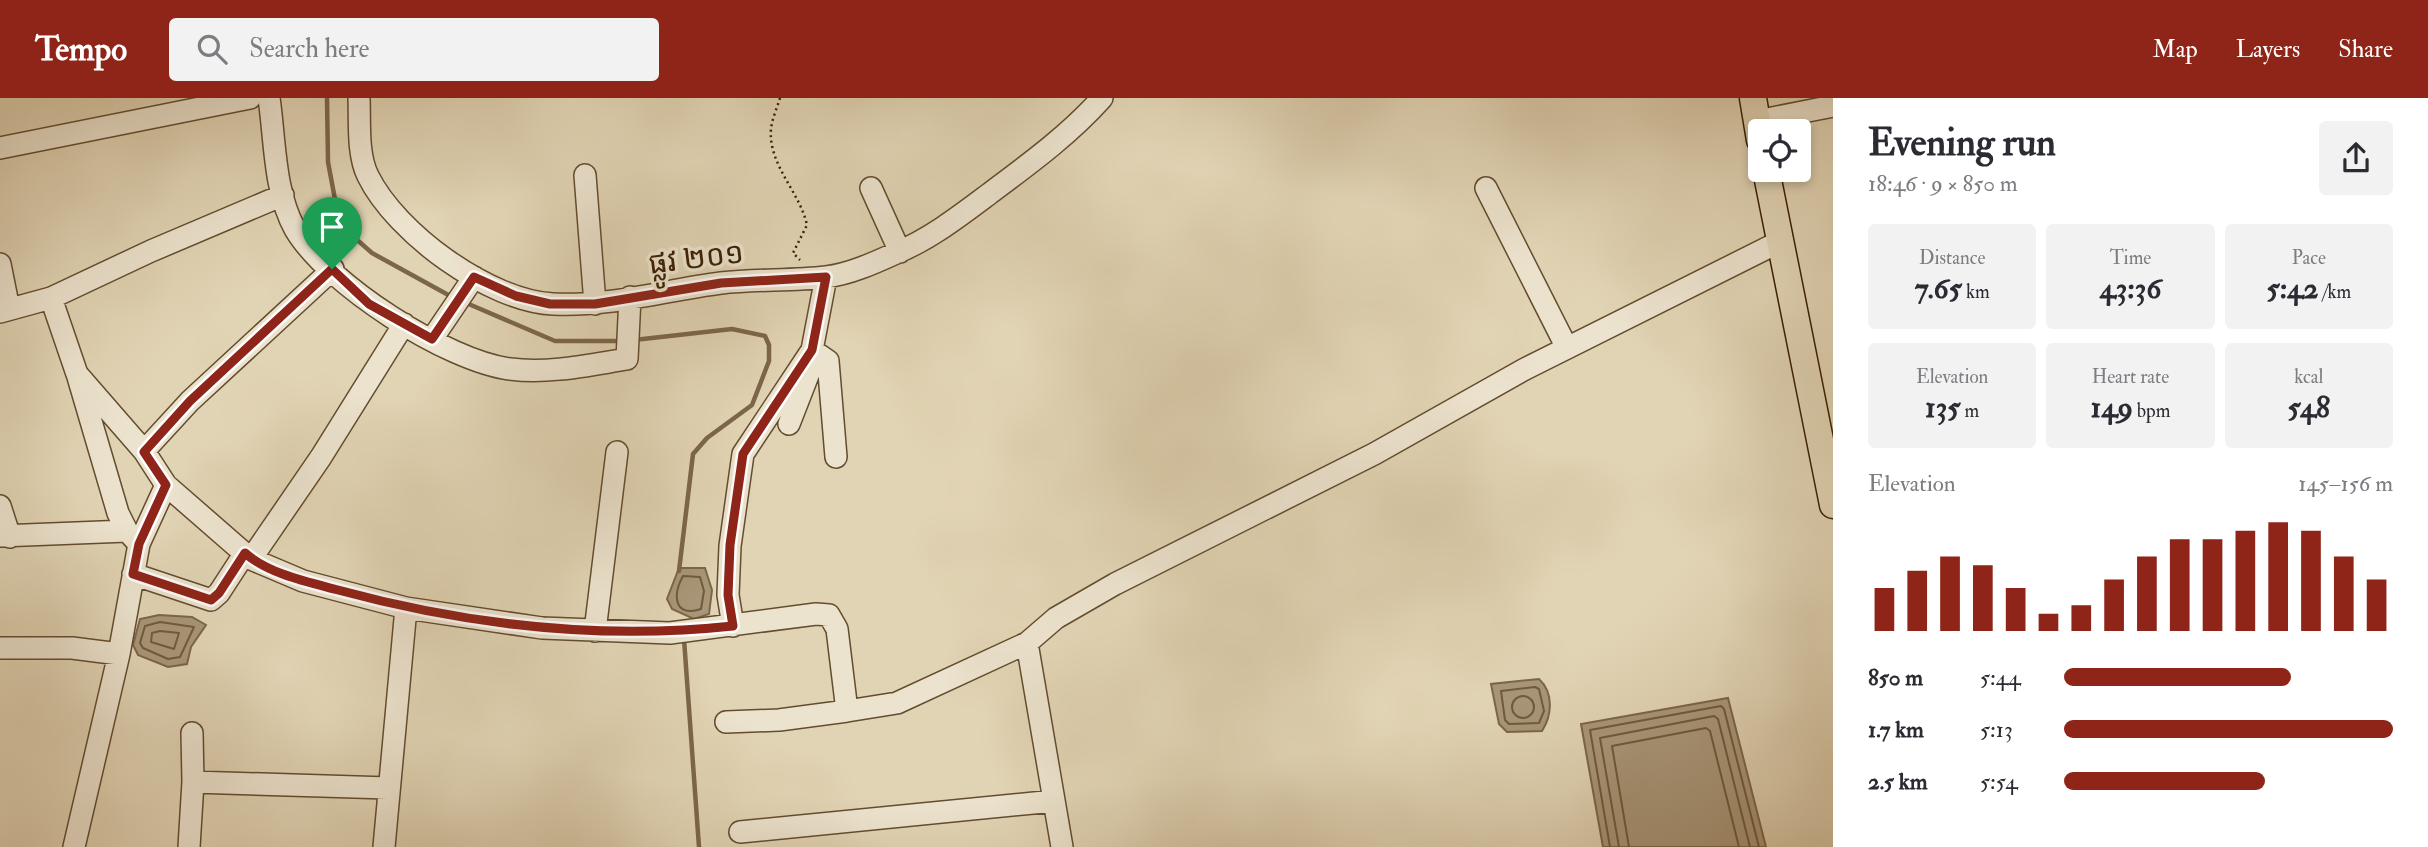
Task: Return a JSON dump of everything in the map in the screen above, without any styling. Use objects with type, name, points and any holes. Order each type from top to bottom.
[{"type":"main road","points":[[1768,182],[1827,444],[1833,505]]},
{"type":"street","points":[[0,148],[250,98]]},
{"type":"street","points":[[269,98],[283,195],[295,229],[369,304],[404,324],[484,363],[511,369],[546,370],[627,359],[630,298]]},
{"type":"street","name":"ផ្លូវ ២០១","points":[[359,98],[361,146],[368,175],[411,233],[474,277],[516,296],[550,304],[595,304],[721,283],[820,277],[848,272],[900,252],[955,219],[1076,126],[1102,98]]},
{"type":"street","points":[[1762,119],[1833,106]]},
{"type":"street","points":[[584,175],[595,304]]},
{"type":"street","points":[[871,188],[900,252]]},
{"type":"street","points":[[1486,188],[1567,348]]},
{"type":"street","points":[[0,264],[5,311],[51,298],[150,251],[283,195]]},
{"type":"street","points":[[726,722],[779,720],[897,703],[1027,643],[1056,618],[1115,583],[1374,454],[1567,348],[1780,241]]},
{"type":"street","points":[[144,452],[190,401],[332,269]]},
{"type":"street","points":[[432,339],[474,277]]},
{"type":"street","points":[[789,424],[815,352],[820,277]]},
{"type":"street","points":[[51,298],[77,374],[118,513],[133,538],[133,574],[119,654],[74,847]]},
{"type":"street","points":[[133,574],[211,600],[219,593],[321,457],[404,324]]},
{"type":"street","points":[[815,352],[828,361],[836,457]]},
{"type":"street","points":[[733,626],[728,595],[730,545],[743,454],[815,352]]},
{"type":"street","points":[[77,374],[144,452],[166,485],[248,556],[303,581],[406,608],[542,628],[684,632],[816,614],[829,615],[837,629],[847,711]]},
{"type":"street","points":[[595,631],[617,452]]},
{"type":"street","points":[[133,538],[166,485]]},
{"type":"street","points":[[0,506],[5,536],[133,538]]},
{"type":"street","points":[[384,847],[406,608]]},
{"type":"street","points":[[1027,643],[1062,847]]},
{"type":"street","points":[[0,648],[72,648],[119,654]]},
{"type":"street","points":[[189,847],[193,782],[192,733]]},
{"type":"street","points":[[193,782],[388,788]]},
{"type":"street","points":[[740,832],[1054,801]]},
{"type":"path","points":[[780,98],[771,125],[771,143],[781,170],[804,212],[807,226],[793,253],[820,277]]},
{"type":"water","points":[[679,568],[705,568],[712,590],[709,614],[694,619],[672,609],[667,599]]},
{"type":"water","points":[[159,615],[192,617],[206,625],[191,647],[187,664],[168,667],[138,655],[133,645],[140,619]]},
{"type":"water","points":[[1539,679],[1547,691],[1550,704],[1542,731],[1507,732],[1499,724],[1491,684]]},
{"type":"water","points":[[1728,698],[1766,847],[1603,847],[1581,724]]},
{"type":"waterway","points":[[327,98],[328,162],[337,210],[355,238],[372,253],[452,297]]},
{"type":"waterway","points":[[464,302],[555,341],[622,341]]},
{"type":"waterway","points":[[634,340],[732,329],[765,336],[769,345],[769,361],[752,405],[707,438],[693,454],[679,571]]},
{"type":"waterway","points":[[684,639],[699,847]]},
{"type":"route","points":[[332,269],[369,304],[432,339],[474,277],[516,296],[550,304],[595,304],[721,283],[826,277],[812,350],[743,454],[730,545],[728,595],[733,626],[670,633],[595,631],[542,628],[438,613],[406,608],[303,581],[251,559],[245,553],[219,593],[211,600],[204,600],[133,574],[139,544],[166,485],[144,452],[190,401],[332,269]]}]
